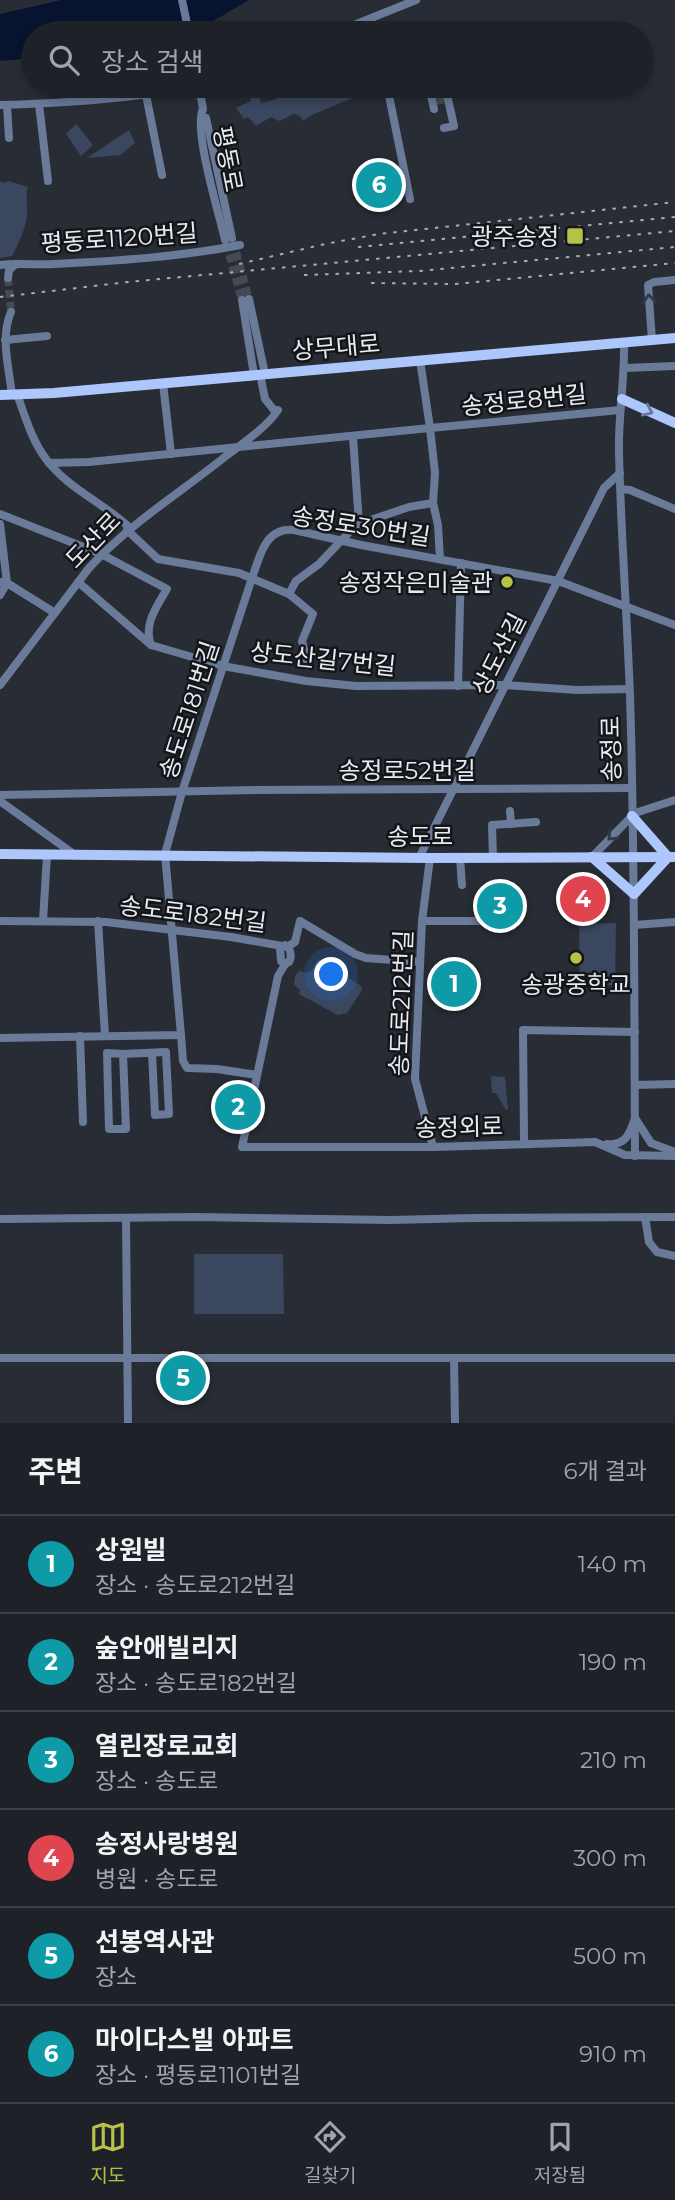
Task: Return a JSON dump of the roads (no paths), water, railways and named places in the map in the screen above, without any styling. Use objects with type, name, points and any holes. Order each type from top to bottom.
[{"type":"main road","name":"상무대로","points":[[10,395],[675,338]]},
{"type":"main road","points":[[621,405],[675,423]]},
{"type":"main road","points":[[592,857],[634,894],[671,857],[632,815]]},
{"type":"main road","name":"송도로","points":[[0,854],[424,858],[671,857]]},
{"type":"street","points":[[182,0],[186,21]]},
{"type":"street","points":[[364,21],[416,0]]},
{"type":"street","points":[[9,138],[4,105],[110,98]]},
{"type":"street","points":[[147,98],[161,172],[151,171]]},
{"type":"street","points":[[196,98],[201,112]]},
{"type":"street","name":"평동로","points":[[200,98],[203,109],[200,135],[229,239],[203,98]]},
{"type":"street","points":[[389,98],[410,199]]},
{"type":"street","points":[[432,98],[434,109]]},
{"type":"street","points":[[444,128],[454,126],[448,98]]},
{"type":"street","points":[[39,104],[48,181]]},
{"type":"street","name":"평동로1120번길","points":[[0,265],[65,263],[240,245]]},
{"type":"street","points":[[8,278],[9,270],[16,264]]},
{"type":"street","points":[[652,340],[648,285],[675,280]]},
{"type":"street","points":[[245,300],[260,374]]},
{"type":"street","points":[[6,315],[5,340],[10,395],[48,463],[128,529],[158,559],[228,570],[289,594],[313,614],[302,641],[308,666]]},
{"type":"street","points":[[5,340],[47,335]]},
{"type":"street","name":"송정로","points":[[624,342],[620,473],[634,857],[635,1156]]},
{"type":"street","points":[[420,360],[430,428]]},
{"type":"street","points":[[625,369],[675,366]]},
{"type":"street","name":"도산로","points":[[0,685],[101,554],[128,529],[238,448],[274,417],[278,410],[274,410],[265,399],[260,374]]},
{"type":"street","points":[[163,383],[171,454]]},
{"type":"street","name":"송정로8번길","points":[[238,448],[621,405]]},
{"type":"street","name":"송정로8번길","points":[[430,428],[435,473],[433,503]]},
{"type":"street","points":[[353,437],[359,524]]},
{"type":"street","points":[[48,463],[89,462],[238,448]]},
{"type":"street","name":"상도산길","points":[[424,858],[451,790],[604,488],[620,473]]},
{"type":"street","points":[[621,489],[630,490],[675,509]]},
{"type":"street","points":[[289,594],[296,581],[310,572],[359,524],[409,507],[433,503]]},
{"type":"street","name":"송정로30번길","points":[[433,503],[439,525],[440,559]]},
{"type":"street","points":[[0,514],[101,554],[167,589],[151,619],[148,634],[151,645]]},
{"type":"street","points":[[0,524],[3,583],[0,595]]},
{"type":"street","name":"송정로30번길","points":[[275,533],[294,530],[558,581],[675,625]]},
{"type":"street","name":"송도로181번길","points":[[165,854],[182,792],[252,578],[266,542],[275,533]]},
{"type":"street","points":[[458,686],[460,564]]},
{"type":"street","points":[[78,582],[151,645]]},
{"type":"street","points":[[3,583],[55,613]]},
{"type":"street","name":"상도산길7번길","points":[[151,645],[223,666],[344,685],[505,685],[577,690],[629,689]]},
{"type":"street","name":"송정로52번길","points":[[0,795],[631,788]]},
{"type":"street","points":[[592,857],[632,815],[675,800]]},
{"type":"street","points":[[0,801],[75,855]]},
{"type":"street","points":[[510,811],[511,824]]},
{"type":"street","points":[[493,858],[492,825],[536,822]]},
{"type":"street","points":[[165,854],[183,1061],[187,1069],[217,1069],[257,1075]]},
{"type":"street","points":[[43,921],[47,855]]},
{"type":"street","name":"송도로212번길","points":[[424,858],[415,1079],[433,1147]]},
{"type":"street","points":[[460,858],[462,885]]},
{"type":"street","points":[[285,947],[295,942],[300,920],[366,958],[420,962]]},
{"type":"street","name":"송도로182번길","points":[[0,921],[99,922],[285,947]]},
{"type":"street","points":[[422,921],[515,921]]},
{"type":"street","points":[[99,922],[109,1036],[120,1054],[126,1129],[109,1129],[107,1053],[120,1054],[152,1052],[166,1052],[169,1114],[155,1115],[152,1052]]},
{"type":"street","points":[[634,925],[675,922]]},
{"type":"street","name":"송도로182번길","points":[[242,1147],[278,976],[286,964],[280,959],[280,951],[285,947]]},
{"type":"street","points":[[524,1139],[523,1030],[635,1032]]},
{"type":"street","points":[[0,1038],[181,1035]]},
{"type":"street","points":[[80,1036],[83,1122]]},
{"type":"street","points":[[635,1085],[675,1084]]},
{"type":"street","points":[[595,1142],[621,1143],[628,1136],[635,1118]]},
{"type":"street","points":[[635,1118],[651,1143],[675,1154]]},
{"type":"street","name":"송정외로","points":[[242,1147],[433,1147],[595,1142],[625,1155],[675,1154]]},
{"type":"street","points":[[0,1219],[196,1217],[391,1220],[675,1217]]},
{"type":"street","points":[[645,1217],[649,1242],[657,1252],[675,1256]]},
{"type":"street","points":[[126,1219],[128,1423]]},
{"type":"street","points":[[0,1358],[675,1358]]},
{"type":"street","points":[[454,1358],[455,1423]]},
{"type":"tunnel","points":[[440,98],[441,104]]},
{"type":"tunnel","points":[[233,241],[249,299]]},
{"type":"tunnel","points":[[226,243],[242,300]]},
{"type":"tunnel","points":[[8,278],[11,312]]},
{"type":"railway","points":[[239,264],[379,234],[675,202]]},
{"type":"railway","points":[[358,247],[675,217]]},
{"type":"railway","points":[[0,297],[128,282],[675,231]]},
{"type":"railway","points":[[304,275],[419,271],[675,247]]},
{"type":"railway","points":[[371,283],[455,284],[675,263]]},
{"type":"place","name":"마이다스빌 아파트","points":[[379,185]]},
{"type":"place","name":"광주송정","points":[[575,236]]},
{"type":"place","name":"송정작은미술관","points":[[507,582]]},
{"type":"place","name":"송정사랑병원","points":[[583,899]]},
{"type":"place","name":"열린장로교회","points":[[500,906]]},
{"type":"place","name":"송광중학교","points":[[576,958]]},
{"type":"place","name":"상원빌","points":[[454,984]]},
{"type":"place","name":"숲안애빌리지","points":[[238,1107]]},
{"type":"place","name":"선봉역사관","points":[[183,1378]]}]
